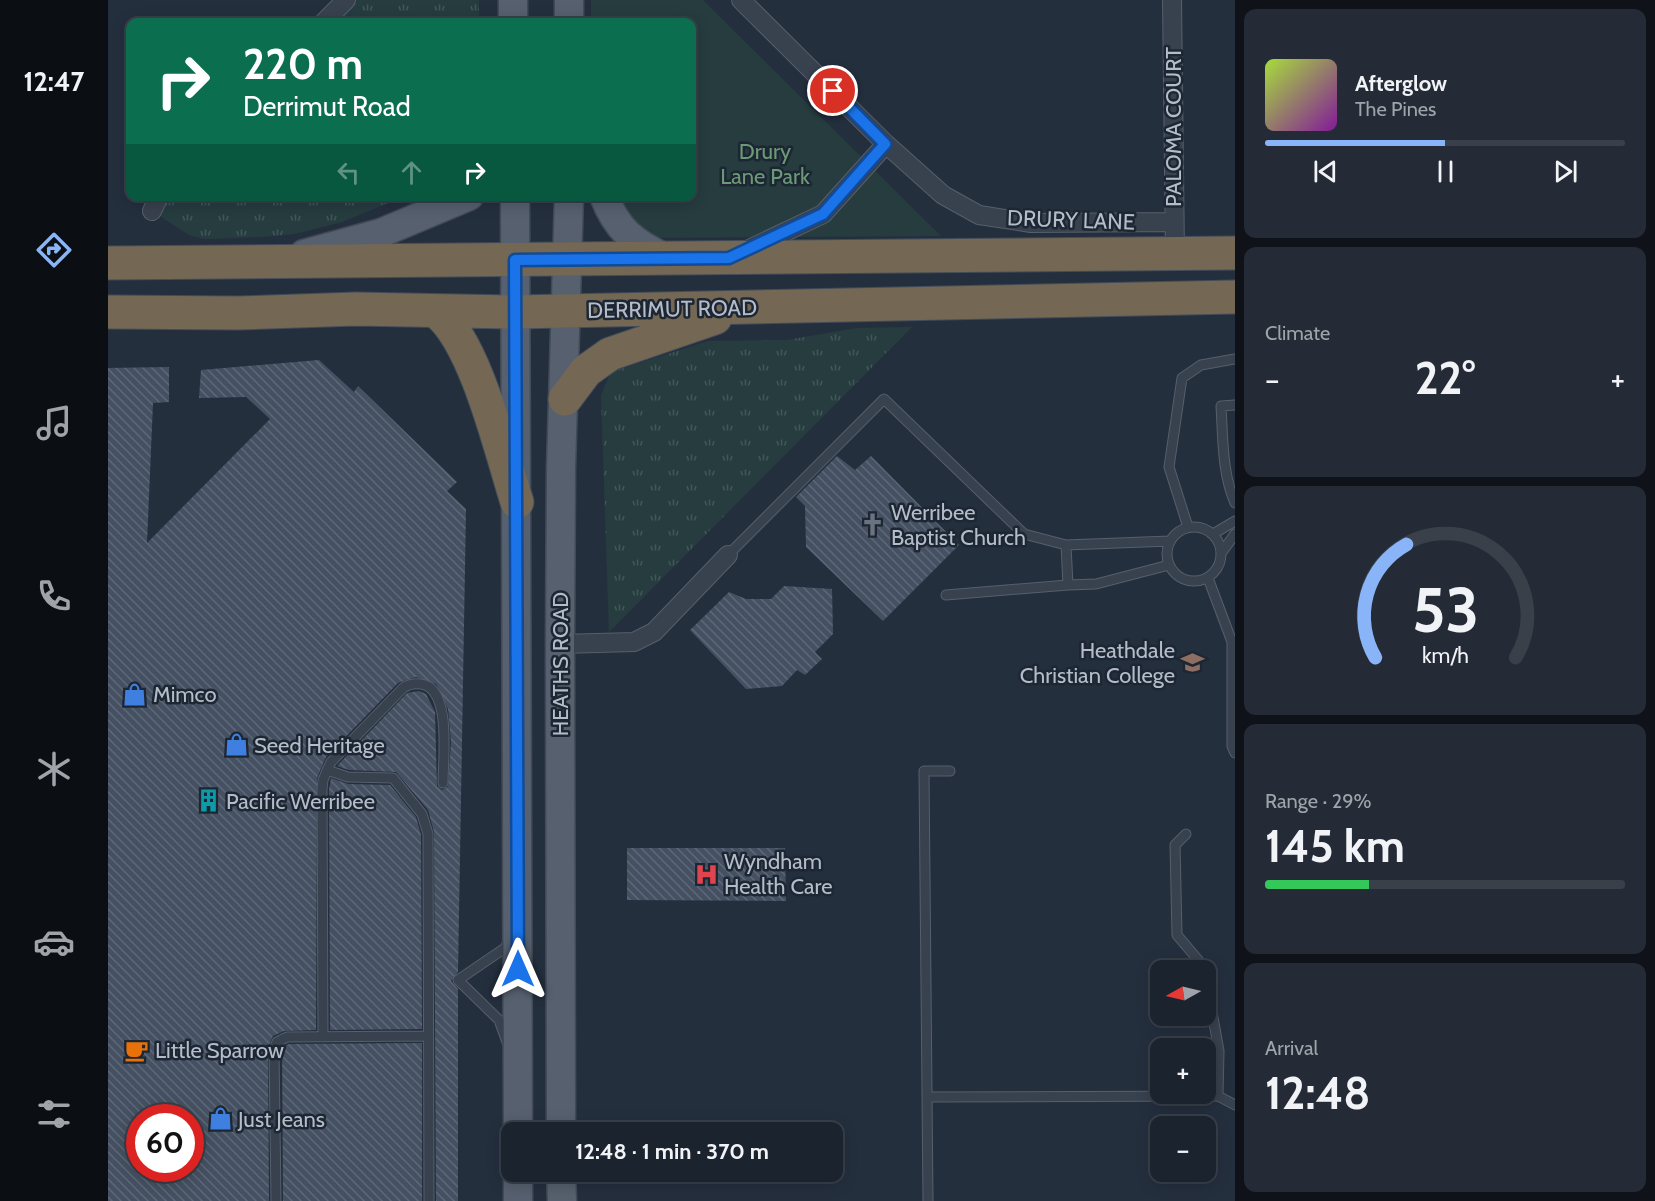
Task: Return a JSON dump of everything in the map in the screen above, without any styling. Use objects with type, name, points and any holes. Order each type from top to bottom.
[{"type":"highway","points":[[108,263],[1235,253]]},
{"type":"highway","points":[[1175,254],[1176,296]]},
{"type":"highway","name":"DERRIMUT ROAD","points":[[108,312],[238,313],[356,309],[437,312],[566,312],[1176,296],[1235,297]]},
{"type":"highway","points":[[565,399],[586,371],[610,354],[745,308]]},
{"type":"highway","points":[[437,312],[447,320],[460,341],[479,386],[517,502]]},
{"type":"main road","points":[[513,0],[513,18]]},
{"type":"main road","points":[[569,0],[569,18]]},
{"type":"main road","points":[[276,262],[381,233],[457,201]]},
{"type":"main road","name":"HEATHS ROAD","points":[[515,201],[518,1122]]},
{"type":"main road","name":"HEATHS ROAD","points":[[561,1122],[560,644],[569,201]]},
{"type":"main road","points":[[607,201],[626,235],[638,244],[666,258]]},
{"type":"main road","points":[[518,719],[532,663],[544,649],[560,644]]},
{"type":"main road","points":[[518,1182],[518,1201]]},
{"type":"main road","points":[[561,1182],[562,1201]]},
{"type":"street","points":[[328,18],[346,0]]},
{"type":"street","name":"DRURY LANE","points":[[741,0],[885,144],[943,195],[979,215],[1031,223],[1173,222]]},
{"type":"street","name":"PALOMA COURT","points":[[1172,0],[1175,254]]},
{"type":"street","points":[[729,258],[823,214],[885,144]]},
{"type":"street","points":[[560,644],[634,642],[654,632],[728,555]]},
{"type":"lane","points":[[1188,527],[1169,467],[1182,378],[1201,365],[1235,359]]},
{"type":"lane","points":[[728,555],[884,399],[1024,534],[1066,545],[1170,541]]},
{"type":"lane","points":[[1235,405],[1221,406],[1225,462],[1235,503]]},
{"type":"lane","points":[[1225,462],[1235,461]]},
{"type":"lane","points":[[1213,534],[1235,521]]},
{"type":"lane","points":[[1222,552],[1213,534],[1205,529],[1188,527],[1179,531],[1170,541],[1167,556],[1173,573],[1190,582],[1208,578],[1220,563],[1222,552],[1235,534]]},
{"type":"lane","points":[[1066,545],[1068,585]]},
{"type":"lane","points":[[946,595],[1096,584],[1169,565]]},
{"type":"lane","points":[[1208,578],[1232,642],[1232,746],[1235,753]]},
{"type":"lane","points":[[323,1036],[322,789],[327,770],[331,762],[404,688],[409,684],[419,683],[433,689],[442,703],[443,783]]},
{"type":"lane","points":[[327,770],[348,777],[393,778],[422,814],[428,834],[429,1201]]},
{"type":"lane","points":[[928,1201],[924,771],[950,771]]},
{"type":"lane","points":[[1186,834],[1175,845],[1177,935],[1198,960]]},
{"type":"lane","points":[[517,926],[505,948],[458,980],[499,1020],[519,1076]]},
{"type":"lane","points":[[1215,1026],[1219,1051],[1218,1096]]},
{"type":"lane","points":[[276,1201],[274,1049],[277,1042],[287,1037],[428,1036]]},
{"type":"lane","points":[[928,1097],[1218,1096],[1235,1105]]},
{"type":"green space","points":[[353,0],[479,0],[479,18],[336,18]]},
{"type":"green space","name":"Drury Lane Park","points":[[591,0],[703,0],[941,236],[651,238],[628,220],[621,201],[696,201],[696,18],[591,18]]},
{"type":"green space","points":[[163,201],[393,201],[342,222],[294,234],[261,237],[205,239],[189,235],[152,211]]},
{"type":"green space","points":[[912,327],[609,632],[601,395],[611,372],[708,341],[787,340],[857,328]]},
{"type":"building","name":"Pacific Werribee","points":[[319,360],[354,392],[358,386],[457,482],[447,491],[466,509],[458,972],[451,981],[458,989],[458,1201],[436,1201],[434,832],[428,810],[396,772],[349,770],[337,766],[407,693],[419,691],[426,694],[435,712],[437,786],[442,790],[448,787],[451,742],[448,709],[436,684],[416,677],[398,683],[326,757],[317,778],[316,1030],[284,1031],[273,1036],[268,1047],[269,1201],[108,1201],[108,368],[169,367],[169,402],[153,403],[147,543],[270,419],[246,397],[199,398],[201,370]]},
{"type":"building","name":"Werribee Baptist Church","points":[[837,456],[855,470],[871,456],[959,545],[883,621],[806,547],[805,506],[796,497]]},
{"type":"building","points":[[784,586],[832,589],[833,634],[815,652],[822,659],[805,675],[797,670],[782,686],[746,689],[690,630],[729,592],[746,599],[771,599]]},
{"type":"building","points":[[331,778],[348,784],[390,785],[416,817],[421,835],[422,1029],[330,1030],[329,789]]},
{"type":"building","name":"Wyndham Health Care","points":[[627,848],[785,848],[786,901],[627,900]]},
{"type":"building","points":[[422,1043],[422,1201],[283,1201],[282,1047],[289,1044]]},
{"type":"place","name":"Werribee Baptist Church","points":[[873,525]]},
{"type":"place","name":"Heathdale Christian College","points":[[1193,663]]},
{"type":"place","name":"Mimco","points":[[135,694]]},
{"type":"place","name":"Seed Heritage","points":[[236,745]]},
{"type":"place","name":"Pacific Werribee","points":[[208,801]]},
{"type":"place","name":"Wyndham Health Care","points":[[706,874]]},
{"type":"place","name":"Little Sparrow","points":[[137,1050]]},
{"type":"place","name":"Just Jeans","points":[[220,1119]]},
{"type":"route","points":[[518,969],[515,260],[729,258],[823,214],[885,144],[833,91]]}]
